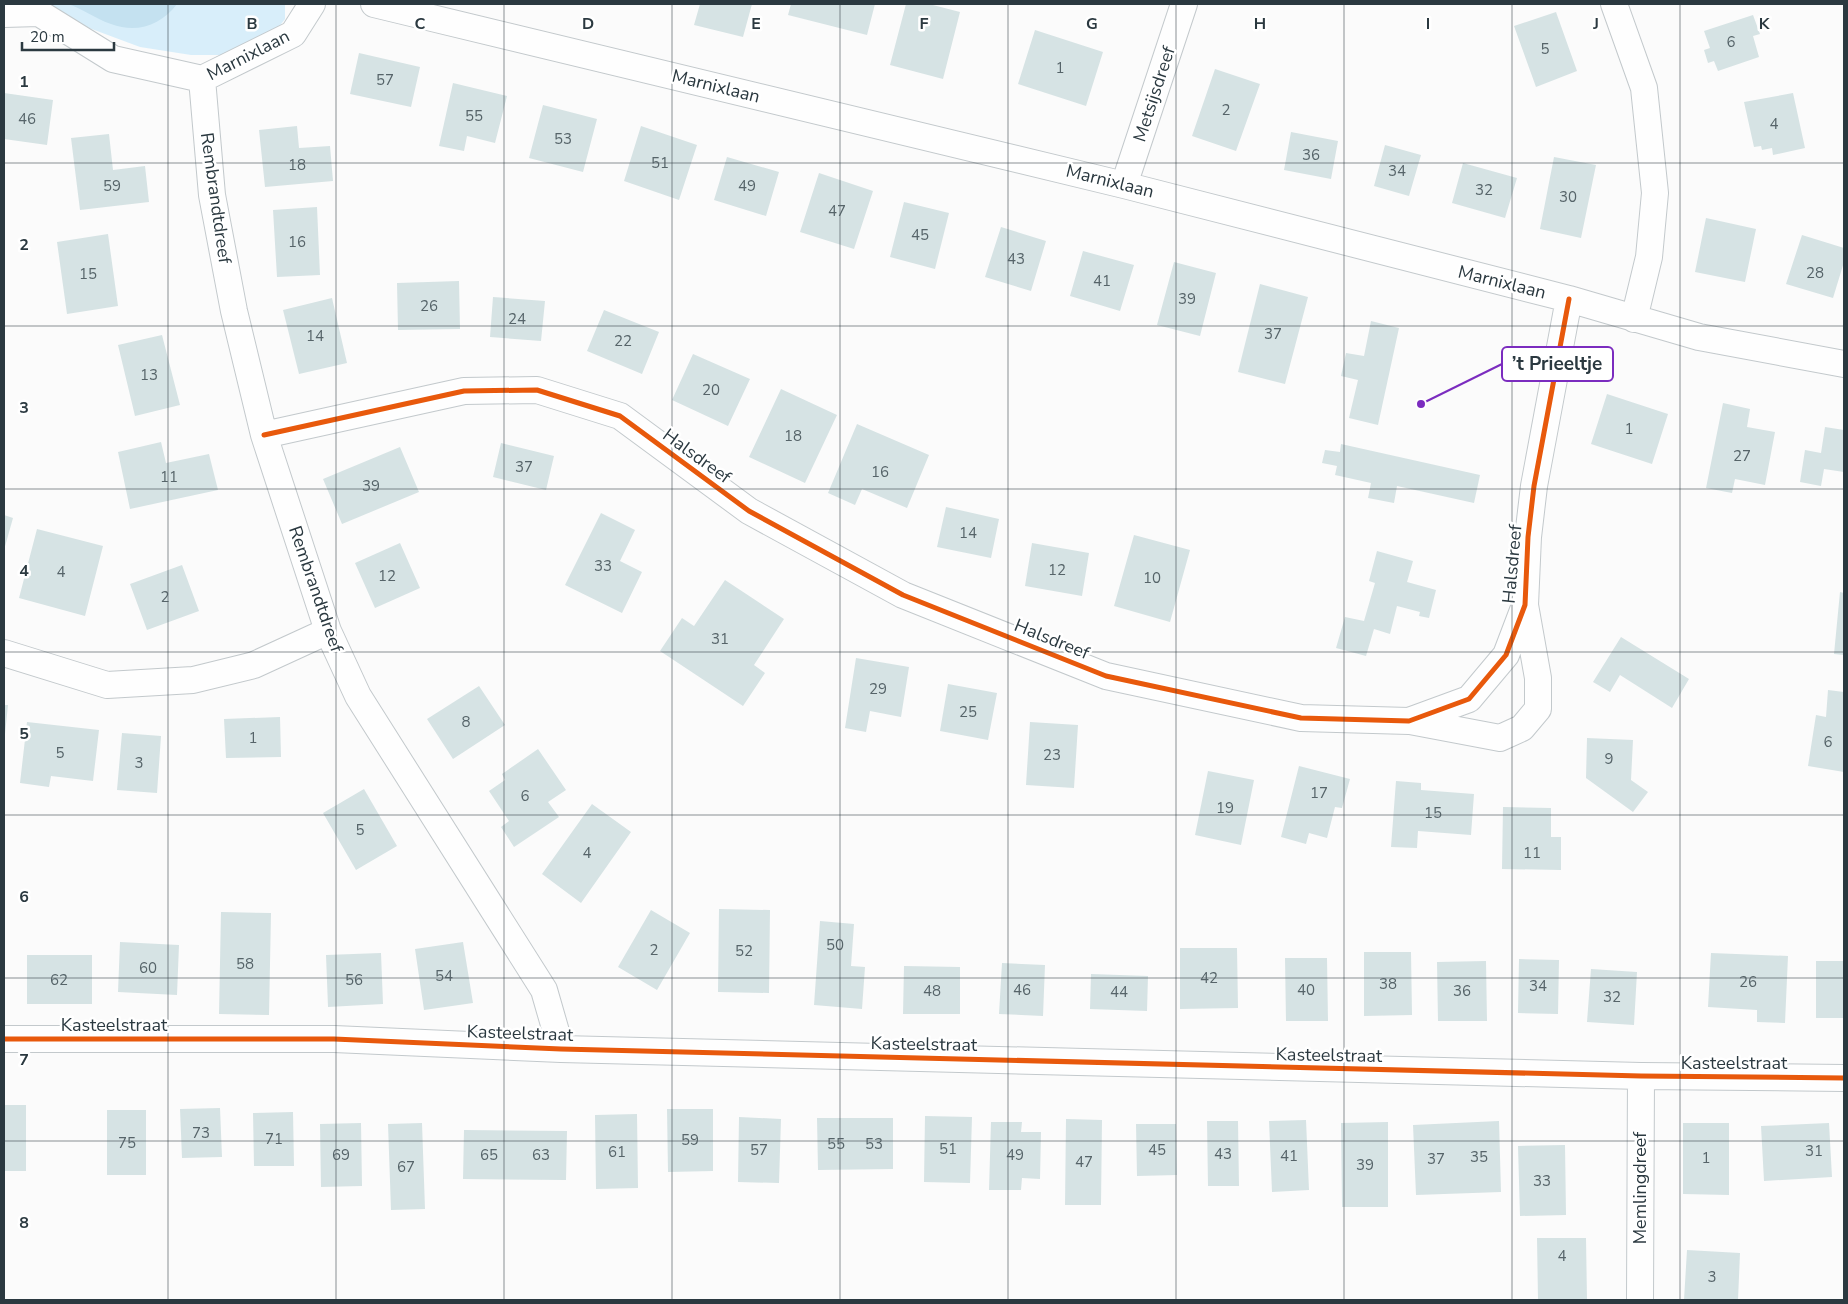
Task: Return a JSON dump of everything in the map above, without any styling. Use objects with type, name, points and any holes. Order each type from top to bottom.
[{"type":"street","name":"Marnixlaan","points":[[4,14],[39,13],[113,59],[202,79],[293,34],[312,4]]},
{"type":"street","name":"Marnixlaan","points":[[374,4],[1124,185],[1569,299],[1634,320],[1699,337],[1844,364]]},
{"type":"street","name":"Metsijsdreef","points":[[1124,185],[1184,4]]},
{"type":"street","points":[[1614,4],[1644,88],[1654,193],[1649,257],[1634,320]]},
{"type":"street","name":"Rembrandtdreef","points":[[202,79],[212,195],[234,311],[264,435],[328,631],[358,696],[544,990],[561,1049]]},
{"type":"street","name":"Halsdreef","points":[[264,435],[464,392],[537,390],[620,416],[749,511],[903,595],[1106,676],[1301,718],[1409,720],[1500,738],[1522,728],[1538,709],[1538,678],[1525,605],[1528,537],[1534,486],[1569,299]]},
{"type":"street","name":"Halsdreef","points":[[1409,720],[1468,699],[1506,655],[1525,605]]},
{"type":"street","points":[[4,654],[107,685],[193,680],[254,665],[328,631]]},
{"type":"street","name":"Kasteelstraat","points":[[4,1039],[334,1039],[561,1049],[1641,1076],[1844,1078]]},
{"type":"street","name":"Memlingdreef","points":[[1640,1300],[1641,1076]]},
{"type":"shaded area","points":[[40,4],[285,4],[285,19],[275,32],[227,55],[191,55],[140,47],[89,28]]},
{"type":"shaded area","points":[[68,4],[177,4],[156,22],[148,26],[130,28],[105,22]]},
{"type":"building","points":[[700,4],[752,4],[743,37],[694,25]]},
{"type":"building","points":[[791,4],[875,4],[867,35],[788,15]]},
{"type":"building","points":[[906,4],[929,4],[960,12],[943,79],[890,65]]},
{"type":"building","points":[[1556,12],[1577,71],[1536,87],[1514,26]]},
{"type":"building","points":[[1753,15],[1760,34],[1753,36],[1759,57],[1718,71],[1714,61],[1708,63],[1704,50],[1710,48],[1704,31]]},
{"type":"building","points":[[1035,30],[1103,52],[1086,106],[1018,84]]},
{"type":"building","points":[[359,53],[420,67],[411,107],[350,94]]},
{"type":"building","points":[[1215,69],[1260,84],[1236,151],[1192,136]]},
{"type":"building","points":[[453,83],[507,96],[495,143],[467,136],[464,151],[439,146]]},
{"type":"building","points":[[4,93],[53,100],[47,145],[4,139]]},
{"type":"building","points":[[1793,93],[1805,148],[1773,155],[1772,148],[1762,150],[1761,146],[1754,147],[1744,102]]},
{"type":"building","points":[[543,105],[597,119],[583,172],[529,158]]},
{"type":"building","points":[[297,126],[299,148],[330,146],[333,181],[265,187],[259,130]]},
{"type":"building","points":[[641,126],[697,145],[679,200],[624,181]]},
{"type":"building","points":[[1291,132],[1338,141],[1331,179],[1284,170]]},
{"type":"building","points":[[109,134],[113,170],[145,166],[149,202],[80,210],[71,138]]},
{"type":"building","points":[[1385,145],[1421,155],[1409,196],[1374,186]]},
{"type":"building","points":[[727,157],[779,172],[766,216],[714,200]]},
{"type":"building","points":[[1554,157],[1596,165],[1581,238],[1540,229]]},
{"type":"building","points":[[1463,163],[1517,178],[1505,218],[1452,203]]},
{"type":"building","points":[[819,173],[873,191],[854,249],[800,232]]},
{"type":"building","points":[[904,202],[949,213],[935,269],[890,257]]},
{"type":"building","points":[[317,207],[320,275],[277,277],[273,210]]},
{"type":"building","points":[[1706,218],[1756,229],[1745,282],[1695,272]]},
{"type":"building","points":[[1001,227],[1046,241],[1031,291],[985,277]]},
{"type":"building","points":[[108,234],[118,306],[67,314],[57,242]]},
{"type":"building","points":[[1802,235],[1844,248],[1844,262],[1833,298],[1786,284]]},
{"type":"building","points":[[1083,251],[1134,265],[1120,311],[1070,296]]},
{"type":"building","points":[[1174,262],[1216,273],[1200,336],[1157,325]]},
{"type":"building","points":[[459,281],[460,329],[398,330],[397,283]]},
{"type":"building","points":[[1260,284],[1308,297],[1285,384],[1238,372]]},
{"type":"building","points":[[493,297],[545,301],[541,341],[490,337]]},
{"type":"building","points":[[332,298],[347,363],[299,374],[283,310]]},
{"type":"building","points":[[604,310],[659,332],[642,374],[587,351]]},
{"type":"building","points":[[1371,321],[1399,328],[1378,425],[1349,418],[1358,380],[1341,376],[1346,353],[1364,356]]},
{"type":"building","points":[[162,335],[180,405],[135,416],[118,345]]},
{"type":"building","points":[[693,354],[750,379],[728,426],[672,400]]},
{"type":"building","points":[[781,389],[837,415],[805,483],[749,457]]},
{"type":"building","points":[[1607,394],[1668,414],[1652,464],[1591,444]]},
{"type":"building","points":[[1723,403],[1750,409],[1747,427],[1775,432],[1765,485],[1735,479],[1732,493],[1706,488]]},
{"type":"building","points":[[857,424],[929,455],[907,508],[862,489],[855,505],[828,493]]},
{"type":"building","points":[[1825,427],[1844,430],[1844,472],[1824,469],[1821,486],[1800,482],[1805,450],[1821,453]]},
{"type":"building","points":[[161,442],[166,463],[209,454],[218,490],[130,509],[118,452]]},
{"type":"building","points":[[501,443],[554,456],[546,490],[493,477]]},
{"type":"building","points":[[1341,444],[1480,475],[1474,503],[1397,486],[1394,503],[1368,498],[1371,483],[1335,475],[1337,466],[1322,463],[1325,450],[1340,452]]},
{"type":"building","points":[[400,447],[419,492],[342,524],[323,479]]},
{"type":"building","points":[[946,507],[999,519],[991,558],[937,547]]},
{"type":"building","points":[[601,513],[635,530],[620,561],[642,572],[622,613],[565,585]]},
{"type":"building","points":[[4,515],[13,518],[4,550]]},
{"type":"building","points":[[37,529],[103,546],[85,616],[19,598]]},
{"type":"building","points":[[1134,535],[1190,550],[1170,622],[1114,606]]},
{"type":"building","points":[[400,543],[420,588],[375,608],[355,563]]},
{"type":"building","points":[[1032,543],[1089,553],[1082,596],[1025,586]]},
{"type":"building","points":[[1377,551],[1413,561],[1407,582],[1436,590],[1429,618],[1419,616],[1420,612],[1397,606],[1390,634],[1374,629],[1366,656],[1336,648],[1345,617],[1364,621],[1375,583],[1369,581]]},
{"type":"building","points":[[182,565],[199,611],[147,630],[130,584]]},
{"type":"building","points":[[725,580],[784,619],[754,665],[765,673],[743,706],[660,651],[682,618],[694,626]]},
{"type":"building","points":[[1840,592],[1844,593],[1844,655],[1834,654]]},
{"type":"building","points":[[1621,637],[1689,679],[1672,708],[1620,675],[1610,692],[1593,682]]},
{"type":"building","points":[[856,658],[909,667],[901,717],[870,711],[866,732],[845,728]]},
{"type":"building","points":[[948,684],[997,693],[988,740],[940,731]]},
{"type":"building","points":[[479,686],[505,725],[453,759],[427,719]]},
{"type":"building","points":[[1828,690],[1844,692],[1844,772],[1808,766],[1816,715],[1826,717]]},
{"type":"building","points":[[4,705],[8,705],[5,734],[4,734]]},
{"type":"building","points":[[280,717],[281,757],[226,758],[224,719]]},
{"type":"building","points":[[27,722],[99,730],[93,781],[51,776],[49,787],[20,783]]},
{"type":"building","points":[[1030,722],[1078,725],[1074,788],[1026,785]]},
{"type":"building","points":[[122,733],[161,736],[157,793],[117,790]]},
{"type":"building","points":[[1587,738],[1633,740],[1631,780],[1648,792],[1633,812],[1586,778]]},
{"type":"building","points":[[538,749],[566,790],[548,802],[559,817],[514,847],[501,827],[509,821],[489,791],[505,780],[502,774]]},
{"type":"building","points":[[1299,766],[1350,779],[1342,808],[1335,807],[1327,838],[1309,833],[1306,844],[1281,837]]},
{"type":"building","points":[[1208,771],[1254,780],[1241,845],[1195,835]]},
{"type":"building","points":[[1396,781],[1421,783],[1421,790],[1474,794],[1471,835],[1418,831],[1417,848],[1391,847]]},
{"type":"building","points":[[364,789],[397,846],[356,870],[323,813]]},
{"type":"building","points":[[592,804],[631,832],[581,903],[542,874]]},
{"type":"building","points":[[1503,807],[1551,808],[1551,837],[1561,837],[1561,870],[1502,869]]},
{"type":"building","points":[[719,909],[770,910],[769,993],[718,992]]},
{"type":"building","points":[[651,910],[690,933],[657,990],[618,967]]},
{"type":"building","points":[[221,912],[271,913],[269,1015],[219,1014]]},
{"type":"building","points":[[820,921],[854,924],[851,966],[865,967],[862,1009],[814,1005]]},
{"type":"building","points":[[120,942],[179,945],[177,995],[118,992]]},
{"type":"building","points":[[463,942],[473,1003],[424,1010],[415,949]]},
{"type":"building","points":[[1180,948],[1237,948],[1238,1008],[1180,1009]]},
{"type":"building","points":[[1364,952],[1411,952],[1412,1015],[1364,1016]]},
{"type":"building","points":[[381,953],[383,1004],[328,1007],[326,955]]},
{"type":"building","points":[[1711,953],[1788,956],[1785,1023],[1757,1022],[1757,1010],[1708,1007]]},
{"type":"building","points":[[27,955],[92,955],[92,1004],[27,1004]]},
{"type":"building","points":[[1285,958],[1327,958],[1328,1021],[1286,1021]]},
{"type":"building","points":[[1519,959],[1559,960],[1558,1014],[1518,1013]]},
{"type":"building","points":[[1486,961],[1487,1021],[1438,1021],[1437,962]]},
{"type":"building","points":[[1816,961],[1844,961],[1844,1018],[1816,1018]]},
{"type":"building","points":[[1002,963],[1045,965],[1043,1016],[999,1014]]},
{"type":"building","points":[[904,966],[960,967],[960,1014],[903,1014]]},
{"type":"building","points":[[1591,969],[1637,972],[1634,1025],[1587,1022]]},
{"type":"building","points":[[1091,974],[1148,976],[1147,1011],[1090,1009]]},
{"type":"building","points":[[4,1105],[26,1105],[26,1171],[4,1171]]},
{"type":"building","points":[[220,1108],[222,1157],[182,1158],[180,1109]]},
{"type":"building","points":[[667,1109],[713,1109],[713,1171],[668,1172]]},
{"type":"building","points":[[107,1110],[146,1110],[146,1175],[107,1175]]},
{"type":"building","points":[[293,1112],[294,1166],[254,1166],[253,1113]]},
{"type":"building","points":[[637,1114],[638,1188],[596,1189],[595,1115]]},
{"type":"building","points":[[925,1116],[972,1117],[970,1183],[924,1182]]},
{"type":"building","points":[[739,1117],[781,1119],[779,1183],[738,1182]]},
{"type":"building","points":[[817,1118],[893,1118],[893,1169],[818,1170]]},
{"type":"building","points":[[1066,1119],[1102,1120],[1101,1205],[1065,1205]]},
{"type":"building","points":[[1306,1120],[1309,1190],[1272,1192],[1269,1121]]},
{"type":"building","points":[[1207,1121],[1238,1121],[1239,1186],[1208,1186]]},
{"type":"building","points":[[1499,1121],[1501,1192],[1416,1195],[1413,1125]]},
{"type":"building","points":[[991,1122],[1022,1122],[1021,1132],[1041,1132],[1040,1179],[1022,1178],[1021,1190],[989,1190]]},
{"type":"building","points":[[1388,1122],[1388,1207],[1342,1207],[1341,1123]]},
{"type":"building","points":[[361,1123],[362,1186],[321,1187],[320,1124]]},
{"type":"building","points":[[422,1123],[425,1209],[391,1210],[388,1124]]},
{"type":"building","points":[[1683,1123],[1729,1123],[1729,1195],[1683,1194]]},
{"type":"building","points":[[1829,1123],[1832,1177],[1764,1181],[1761,1126]]},
{"type":"building","points":[[1136,1124],[1176,1124],[1177,1175],[1137,1176]]},
{"type":"building","points":[[464,1130],[567,1131],[566,1180],[463,1179]]},
{"type":"building","points":[[1565,1145],[1566,1215],[1520,1216],[1518,1146]]},
{"type":"building","points":[[1537,1238],[1586,1238],[1587,1300],[1538,1300]]},
{"type":"building","points":[[1687,1250],[1740,1253],[1738,1300],[1684,1300]]},
{"type":"cycle path","points":[[264,435],[464,391],[537,390],[620,416],[749,511],[903,595],[1106,676],[1301,718],[1409,721],[1469,699],[1506,655],[1525,605],[1528,537],[1534,486],[1569,299]]},
{"type":"cycle path","points":[[4,1039],[334,1039],[561,1049],[1641,1076],[1844,1078]]},
{"type":"place","name":"’t Prieeltje","points":[[1421,404]]}]
